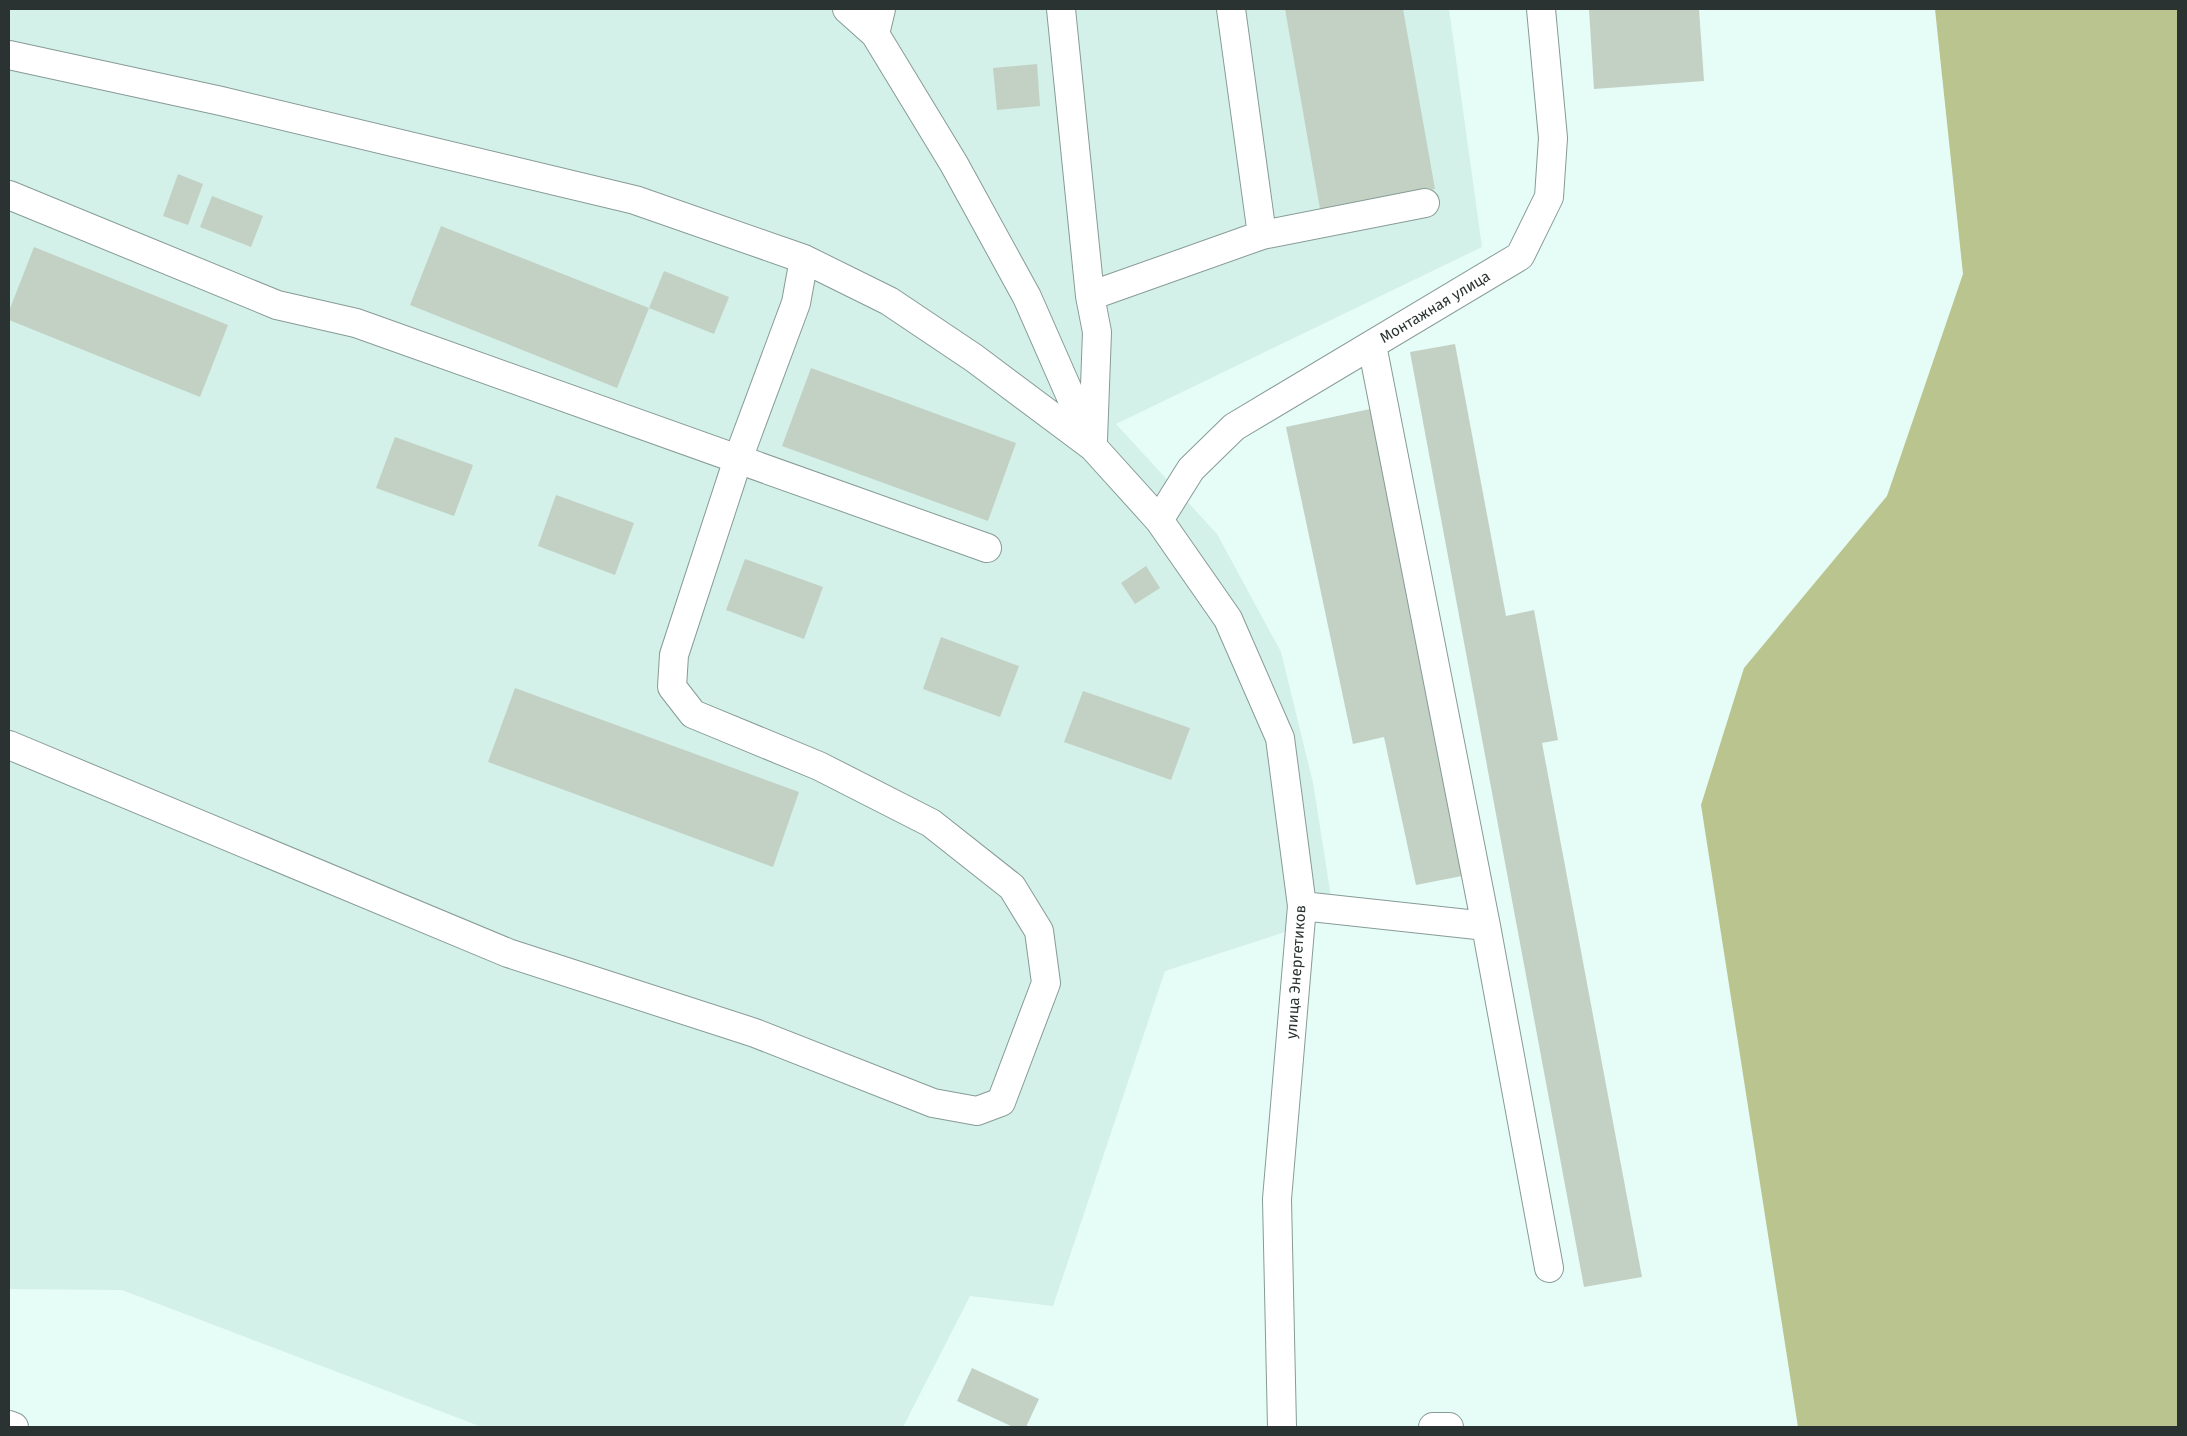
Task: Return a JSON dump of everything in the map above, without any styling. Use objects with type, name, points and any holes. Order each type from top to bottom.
[{"type":"street","points":[[847,9],[878,21],[1027,297],[1093,446]]},
{"type":"street","points":[[1061,9],[1090,296],[1097,332],[1093,446]]},
{"type":"street","points":[[1232,9],[1262,235]]},
{"type":"street","name":"Монтажная улица","points":[[1158,520],[1191,470],[1234,427],[1520,256],[1550,197],[1553,138],[1541,9]]},
{"type":"street","points":[[9,56],[221,101],[635,200],[804,259],[889,301],[974,358],[1093,446]]},
{"type":"street","points":[[9,195],[277,305],[356,323],[987,548]]},
{"type":"street","points":[[1090,296],[1262,235],[1424,203]]},
{"type":"street","points":[[9,745],[508,954],[755,1033],[933,1103],[977,1111],[1001,1102],[1046,983],[1039,931],[1012,888],[931,823],[819,766],[693,714],[672,687],[674,655],[738,459],[796,303],[804,259]]},
{"type":"street","points":[[1372,344],[1486,926],[1549,1268]]},
{"type":"street","name":"улица Энергетиков","points":[[1093,446],[1158,520],[1228,619],[1280,738],[1302,906],[1277,1199],[1282,1427]]},
{"type":"street","points":[[1302,906],[1486,926]]},
{"type":"street","points":[[9,1425],[14,1427]]},
{"type":"street","points":[[1433,1427],[1449,1427]]},
{"type":"shaded area","points":[[9,9],[1449,9],[1482,247],[1116,424],[1217,534],[1281,652],[1313,783],[1334,916],[1165,971],[1053,1306],[970,1296],[903,1427],[482,1427],[122,1290],[9,1289]]},
{"type":"green space","points":[[1935,9],[2178,9],[2178,1427],[1798,1427],[1701,805],[1744,668],[1887,496],[1963,274]]},
{"type":"building","points":[[1285,9],[1403,9],[1435,189],[1320,209]]},
{"type":"building","points":[[1589,9],[1699,9],[1704,81],[1594,89]]},
{"type":"building","points":[[1037,64],[1040,106],[997,110],[993,68]]},
{"type":"building","points":[[178,174],[203,184],[188,225],[163,216]]},
{"type":"building","points":[[212,196],[263,216],[251,247],[200,227]]},
{"type":"building","points":[[441,226],[649,308],[617,388],[410,305]]},
{"type":"building","points":[[34,247],[228,325],[200,397],[9,320],[9,311]]},
{"type":"building","points":[[664,271],[729,297],[714,334],[649,308]]},
{"type":"building","points":[[1455,344],[1506,616],[1534,610],[1558,740],[1542,743],[1642,1277],[1584,1287],[1410,352]]},
{"type":"building","points":[[811,368],[1016,443],[988,521],[782,446]]},
{"type":"building","points":[[1370,409],[1467,875],[1416,885],[1384,737],[1353,744],[1286,427]]},
{"type":"building","points":[[395,437],[473,465],[454,516],[376,488]]},
{"type":"building","points":[[556,495],[634,523],[615,575],[538,546]]},
{"type":"building","points":[[745,559],[823,587],[804,639],[726,610]]},
{"type":"building","points":[[1146,566],[1160,588],[1135,604],[1121,583]]},
{"type":"building","points":[[941,637],[1019,666],[1000,717],[923,689]]},
{"type":"building","points":[[515,688],[799,792],[773,867],[488,762]]},
{"type":"building","points":[[1083,691],[1190,728],[1171,780],[1064,742]]},
{"type":"building","points":[[972,1368],[1039,1399],[1026,1427],[1013,1427],[957,1401]]}]
